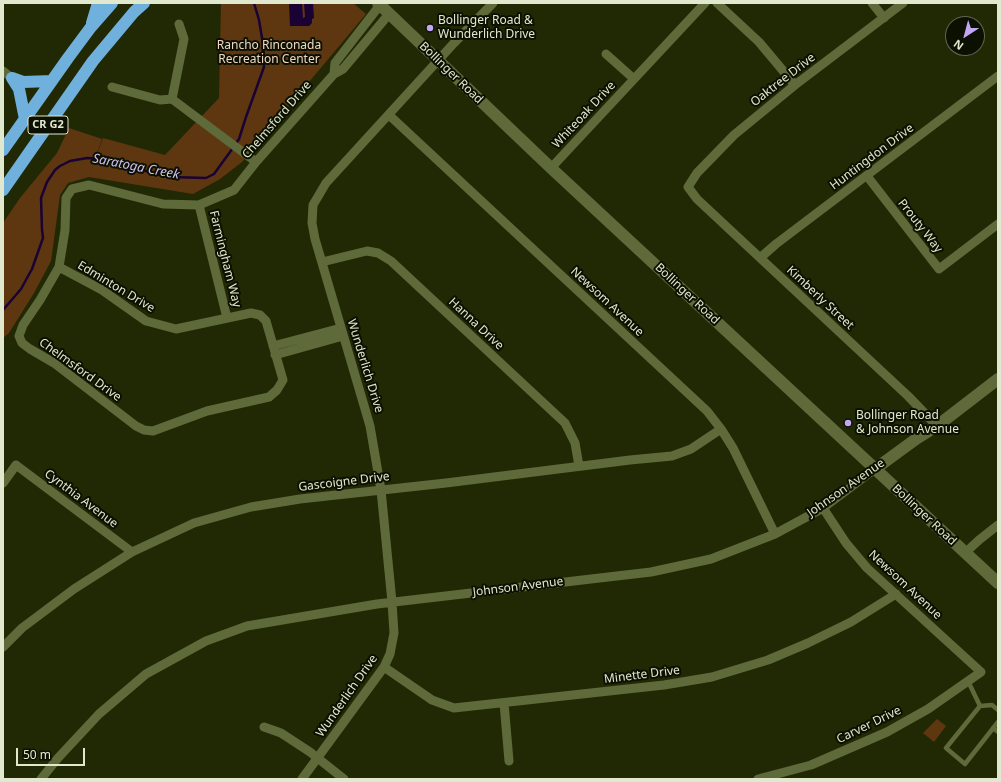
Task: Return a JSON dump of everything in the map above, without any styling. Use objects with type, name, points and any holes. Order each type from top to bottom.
[{"type":"highway","points":[[91,27],[98,3]]},
{"type":"highway","name":"CR G2","points":[[3,150],[91,27],[112,3]]},
{"type":"highway","name":"CR G2","points":[[3,190],[93,61],[134,12],[144,3]]},
{"type":"highway","points":[[8,74],[22,82],[52,81]]},
{"type":"highway","points":[[8,74],[20,89],[26,119]]},
{"type":"main road","name":"Bollinger Road","points":[[383,7],[551,168],[998,583]]},
{"type":"main road","name":"Johnson Avenue","points":[[875,469],[888,458],[937,426],[998,379]]},
{"type":"street","name":"Wunderlich Drive","points":[[302,779],[384,667],[390,654],[394,632],[381,490],[370,426],[322,262],[312,223],[313,205],[326,183],[493,3]]},
{"type":"street","name":"Whiteoak Drive","points":[[551,168],[705,3]]},
{"type":"street","points":[[717,3],[759,42],[795,85]]},
{"type":"street","points":[[872,3],[884,18]]},
{"type":"street","name":"Oaktree Drive","points":[[688,187],[697,174],[734,135],[795,85],[903,3]]},
{"type":"street","name":"Chelmsford Drive","points":[[274,350],[283,380],[277,390],[269,397],[207,411],[153,431],[144,430],[136,426],[54,363],[22,343],[19,336],[23,325],[40,300],[59,267],[65,230],[66,198],[72,189],[89,185],[163,204],[199,205],[234,190],[256,162],[334,74],[335,63],[383,7]]},
{"type":"street","points":[[172,99],[184,39],[179,24]]},
{"type":"street","name":"Whiteoak Drive","points":[[606,54],[634,79]]},
{"type":"street","name":"Huntingdon Drive","points":[[760,258],[776,244],[998,76]]},
{"type":"street","points":[[112,87],[160,100],[172,99],[256,162]]},
{"type":"street","name":"Newsom Avenue","points":[[389,115],[707,411],[733,448],[775,534]]},
{"type":"street","name":"Prouty Way","points":[[867,176],[939,270],[998,224]]},
{"type":"street","name":"Kimberly Street","points":[[688,187],[697,199],[908,396],[937,426]]},
{"type":"street","name":"Farmingham Way","points":[[199,205],[227,318]]},
{"type":"street","name":"Hanna Drive","points":[[322,262],[367,251],[378,253],[391,261],[565,423],[575,443],[579,466]]},
{"type":"street","name":"Edminton Drive","points":[[59,267],[102,290],[146,321],[176,328],[251,313],[260,314],[266,321],[274,350]]},
{"type":"street","points":[[274,350],[342,332]]},
{"type":"street","name":"Gascoigne Drive","points":[[3,647],[22,628],[74,589],[132,552],[194,523],[251,507],[300,499],[672,456],[691,449],[721,430]]},
{"type":"street","name":"Cynthia Avenue","points":[[3,483],[16,465],[132,552]]},
{"type":"street","name":"Johnson Avenue","points":[[41,779],[58,758],[99,714],[146,674],[206,641],[247,626],[392,602],[651,572],[711,559],[775,534],[822,508],[875,469]]},
{"type":"street","name":"Newsom Avenue","points":[[822,508],[846,543],[867,568],[981,672]]},
{"type":"street","points":[[965,553],[998,525]]},
{"type":"street","name":"Minette Drive","points":[[384,667],[432,700],[454,708],[664,685],[712,677],[768,660],[851,622],[896,594]]},
{"type":"street","name":"Carver Drive","points":[[758,779],[811,765],[886,732],[928,709],[981,672]]},
{"type":"street","points":[[504,703],[509,760]]},
{"type":"street","points":[[264,727],[281,733],[344,779]]},
{"type":"lane","points":[[968,682],[980,706]]},
{"type":"lane","points":[[998,710],[992,705],[980,706],[946,748],[965,764],[998,722]]},
{"type":"lane","points":[[993,728],[998,732]]},
{"type":"green space","name":"Rancho Rinconada Recreation Center","points":[[221,3],[353,3],[366,14],[242,162],[220,179],[193,194],[89,177],[103,138],[165,155],[219,98]]},
{"type":"green space","points":[[69,128],[102,139],[89,177],[68,183],[60,195],[51,261],[34,293],[9,333],[3,338],[3,223],[20,198],[57,153]]},
{"type":"green space","points":[[937,719],[946,726],[934,742],[923,733]]},
{"type":"shaded area","points":[[289,3],[302,3],[303,18],[305,17],[304,3],[313,3],[314,18],[309,26],[290,26]]},
{"type":"waterway","name":"Saratoga Creek","points":[[3,310],[21,289],[32,269],[43,238],[41,198],[47,182],[55,170],[60,166],[70,161],[87,158],[105,159],[170,177],[206,178],[214,174],[239,139],[264,67],[263,44],[259,20],[254,3]]},
{"type":"place","name":"Bollinger Road & Wunderlich Drive","points":[[430,28]]},
{"type":"place","name":"Bollinger Road & Johnson Avenue","points":[[848,423]]}]
